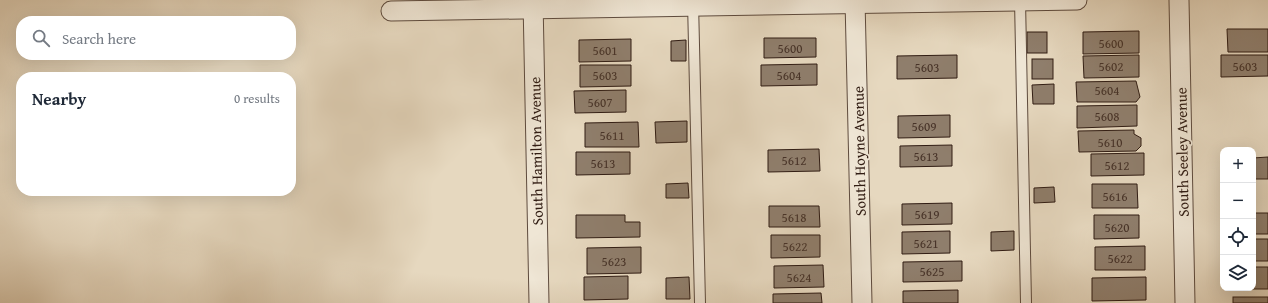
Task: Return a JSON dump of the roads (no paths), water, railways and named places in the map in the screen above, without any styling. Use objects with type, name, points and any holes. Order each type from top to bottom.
[{"type":"street","points":[[391,6],[1077,0]]},
{"type":"street","name":"South Seeley Avenue","points":[[1179,0],[1185,303]]},
{"type":"street","name":"South Hoyne Avenue","points":[[856,1],[862,303]]},
{"type":"street","name":"South Hamilton Avenue","points":[[533,5],[539,303]]},
{"type":"lane","points":[[1020,0],[1026,303]]},
{"type":"lane","points":[[693,3],[700,303]]}]
